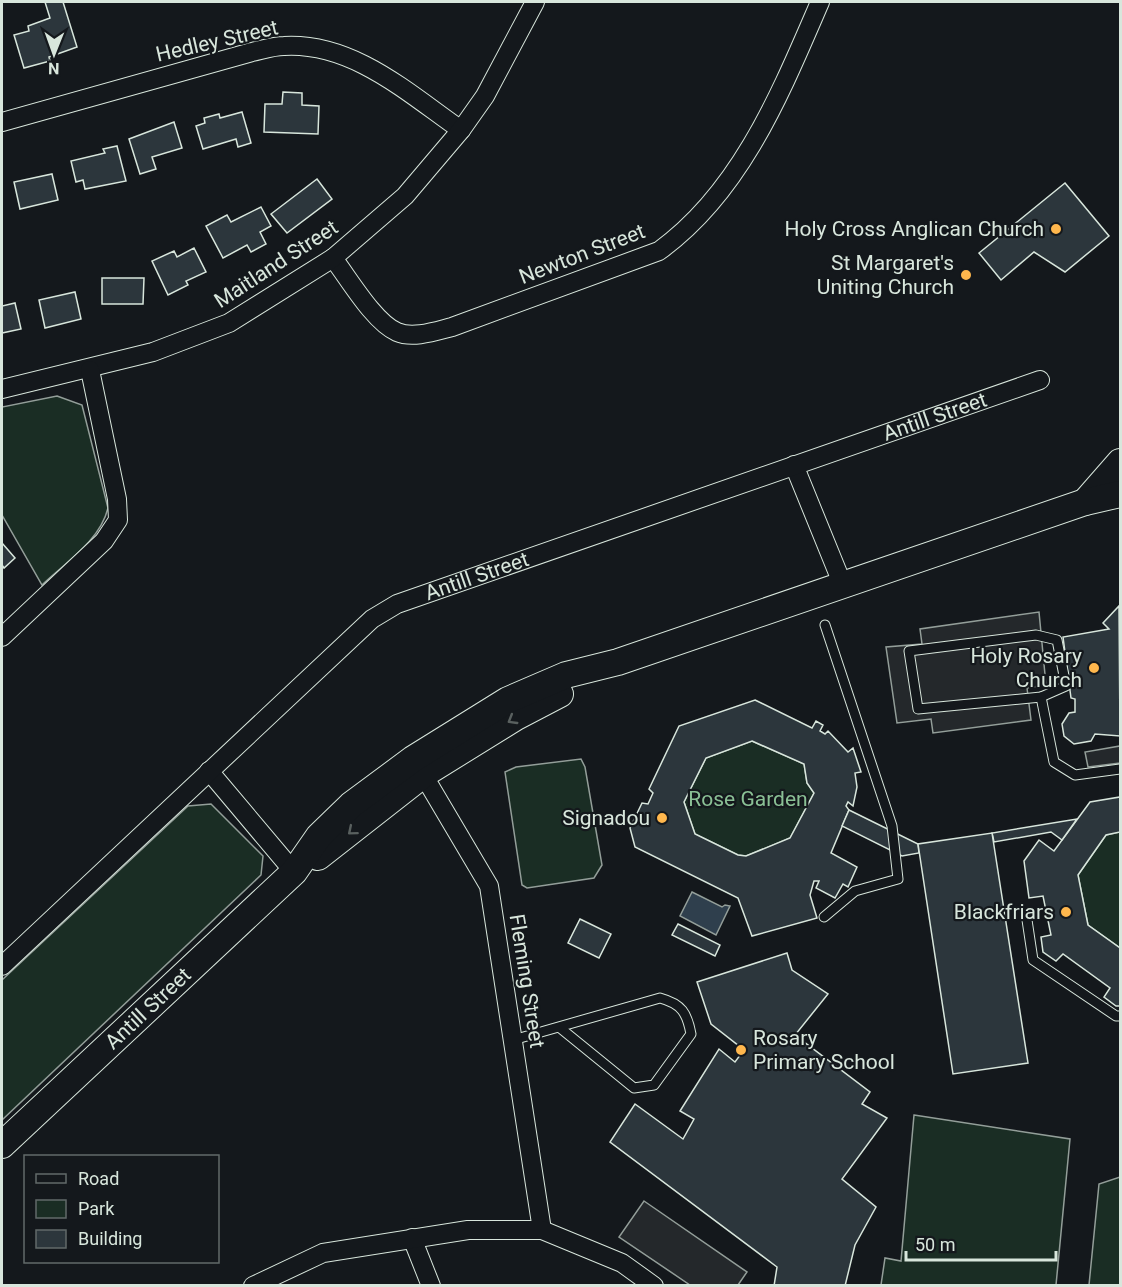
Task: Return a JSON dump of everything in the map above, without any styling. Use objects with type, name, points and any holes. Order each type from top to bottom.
[{"type":"main road","points":[[1085,502],[1120,462]]},
{"type":"main road","name":"Antill Street","points":[[2,1144],[294,872],[319,836],[351,806],[418,767],[508,700],[566,675],[618,662],[842,583],[1085,502],[1120,494]]},
{"type":"street","name":"Maitland Street","points":[[2,390],[90,370],[153,352],[229,323],[333,258],[405,196],[461,130],[485,96],[535,2]]},
{"type":"street","name":"Newton Street","points":[[333,258],[378,316],[398,333],[423,334],[452,327],[659,251],[687,231],[718,197],[740,163],[786,81],[820,2]]},
{"type":"street","name":"Hedley Street","points":[[2,122],[252,52],[285,46],[324,51],[373,68],[461,130]]},
{"type":"street","points":[[2,637],[104,541],[117,520],[117,499],[90,370]]},
{"type":"street","name":"Antill Street","points":[[2,966],[372,619],[397,604],[1040,380]]},
{"type":"street","points":[[794,465],[842,583]]},
{"type":"street","name":"Fleming Street","points":[[418,767],[489,886],[542,1230]]},
{"type":"street","points":[[209,771],[294,872]]},
{"type":"street","points":[[253,1286],[323,1253],[468,1230],[542,1230],[622,1263],[654,1286]]},
{"type":"street","points":[[412,1238],[431,1286]]},
{"type":"lane","points":[[824,917],[855,891],[898,879],[892,825],[825,625]]},
{"type":"lane","points":[[1036,635],[1057,640],[1066,686],[1041,697],[918,709],[909,651],[1036,635]]},
{"type":"lane","points":[[1041,697],[1054,762],[1075,776],[1120,769]]},
{"type":"lane","points":[[1027,920],[1033,960],[1116,1016],[1120,1016]]},
{"type":"lane","points":[[513,1040],[660,998],[676,1002],[688,1018],[690,1034],[654,1085],[634,1088],[559,1027]]},
{"type":"green space","points":[[57,396],[82,405],[108,508],[98,531],[90,541],[42,585],[2,515],[2,407]]},
{"type":"green space","name":"Rose Garden","points":[[752,741],[804,764],[807,783],[814,793],[790,838],[746,856],[738,855],[695,834],[684,802],[706,758]]},
{"type":"green space","points":[[581,759],[585,767],[602,865],[594,878],[527,888],[522,885],[505,772],[516,767]]},
{"type":"green space","points":[[211,804],[263,856],[261,875],[2,1120],[2,980],[188,806]]},
{"type":"green space","points":[[1120,832],[1120,948],[1088,925],[1078,875],[1106,835]]},
{"type":"green space","points":[[914,1115],[1070,1139],[1056,1285],[881,1285],[885,1258],[901,1261]]},
{"type":"green space","points":[[1120,1177],[1120,1285],[1089,1285],[1099,1184]]},
{"type":"shaded area","points":[[1039,612],[1046,685],[1027,688],[1031,720],[933,733],[931,719],[897,723],[886,647],[922,644],[920,629]]},
{"type":"shaded area","points":[[1120,746],[1120,763],[1088,767],[1085,752]]},
{"type":"shaded area","points":[[644,1201],[747,1272],[738,1285],[690,1285],[619,1237]]},
{"type":"water","points":[[692,892],[722,907],[730,906],[716,935],[680,916]]},
{"type":"building","points":[[45,2],[63,2],[77,47],[49,57],[50,61],[24,68],[14,35],[29,31],[28,26],[50,18]]},
{"type":"building","points":[[283,92],[302,93],[302,105],[319,106],[318,134],[264,132],[265,104],[282,104]]},
{"type":"building","points":[[242,112],[251,143],[238,147],[236,139],[203,149],[196,126],[205,123],[204,118],[219,114],[220,118]]},
{"type":"building","points":[[174,122],[182,148],[152,157],[156,169],[140,174],[129,139]]},
{"type":"building","points":[[117,146],[126,181],[85,189],[83,180],[76,182],[71,161],[105,153],[103,149]]},
{"type":"building","points":[[52,174],[58,200],[20,209],[14,182]]},
{"type":"building","points":[[317,179],[332,199],[287,233],[271,214]]},
{"type":"building","name":"Holy Cross Anglican Church","points":[[1065,183],[1109,236],[1065,272],[1034,252],[1001,280],[979,253]]},
{"type":"building","points":[[261,207],[271,226],[260,232],[266,244],[251,252],[247,245],[223,258],[206,226],[227,215],[231,222]]},
{"type":"building","points":[[194,248],[206,272],[186,281],[188,285],[168,295],[152,261],[174,251],[177,257]]},
{"type":"building","points":[[102,278],[144,278],[143,304],[102,304]]},
{"type":"building","points":[[75,292],[81,319],[45,328],[39,300]]},
{"type":"building","points":[[15,303],[21,329],[2,333],[2,306]]},
{"type":"building","points":[[2,543],[15,558],[4,568],[2,565]]},
{"type":"building","name":"Holy Rosary Church","points":[[1119,606],[1120,736],[1095,734],[1091,741],[1074,744],[1064,736],[1062,724],[1069,713],[1075,712],[1075,699],[1071,698],[1063,637],[1109,629],[1103,623]]},
{"type":"building","name":"Signadou","points":[[755,700],[812,728],[816,721],[823,725],[820,731],[825,734],[828,731],[848,752],[853,748],[861,772],[855,773],[857,787],[853,806],[848,802],[846,806],[849,810],[831,853],[857,867],[848,887],[843,884],[835,898],[816,888],[819,881],[814,881],[810,895],[817,918],[752,936],[738,898],[635,847],[630,828],[642,803],[648,804],[653,793],[649,789],[679,726]],"holes":[[[752,741],[804,764],[807,783],[814,793],[790,838],[746,856],[738,855],[695,834],[684,802],[706,758]]]},
{"type":"building","name":"Blackfriars","points":[[1120,797],[1120,832],[1106,835],[1078,875],[1088,925],[1120,948],[1120,1006],[1116,1006],[1104,997],[1110,988],[1063,954],[1056,961],[1043,952],[1041,937],[1051,935],[1043,896],[1029,898],[1024,861],[1039,840],[1054,851],[1090,802]]},
{"type":"building","points":[[849,810],[918,844],[919,853],[902,856],[842,826]]},
{"type":"building","points":[[1077,819],[1062,840],[1051,832],[994,842],[992,833]]},
{"type":"building","points":[[992,833],[1028,1063],[953,1074],[918,844]]},
{"type":"building","points":[[580,919],[611,934],[599,958],[568,943]]},
{"type":"building","points":[[678,924],[720,945],[715,956],[672,935]]},
{"type":"building","points":[[787,953],[792,970],[828,994],[795,1035],[870,1092],[862,1104],[887,1118],[842,1179],[876,1207],[855,1245],[845,1286],[774,1286],[777,1267],[610,1142],[635,1104],[683,1139],[694,1119],[680,1111],[719,1049],[735,1062],[744,1050],[711,1024],[697,982]]},
{"type":"place","name":"Holy Cross Anglican Church","points":[[1056,229]]},
{"type":"place","name":"St Margaret's Uniting Church","points":[[966,275]]},
{"type":"place","name":"Holy Rosary Church","points":[[1094,668]]},
{"type":"place","name":"Signadou","points":[[662,818]]},
{"type":"place","name":"Blackfriars","points":[[1066,912]]},
{"type":"place","name":"Rosary Primary School","points":[[741,1050]]}]
